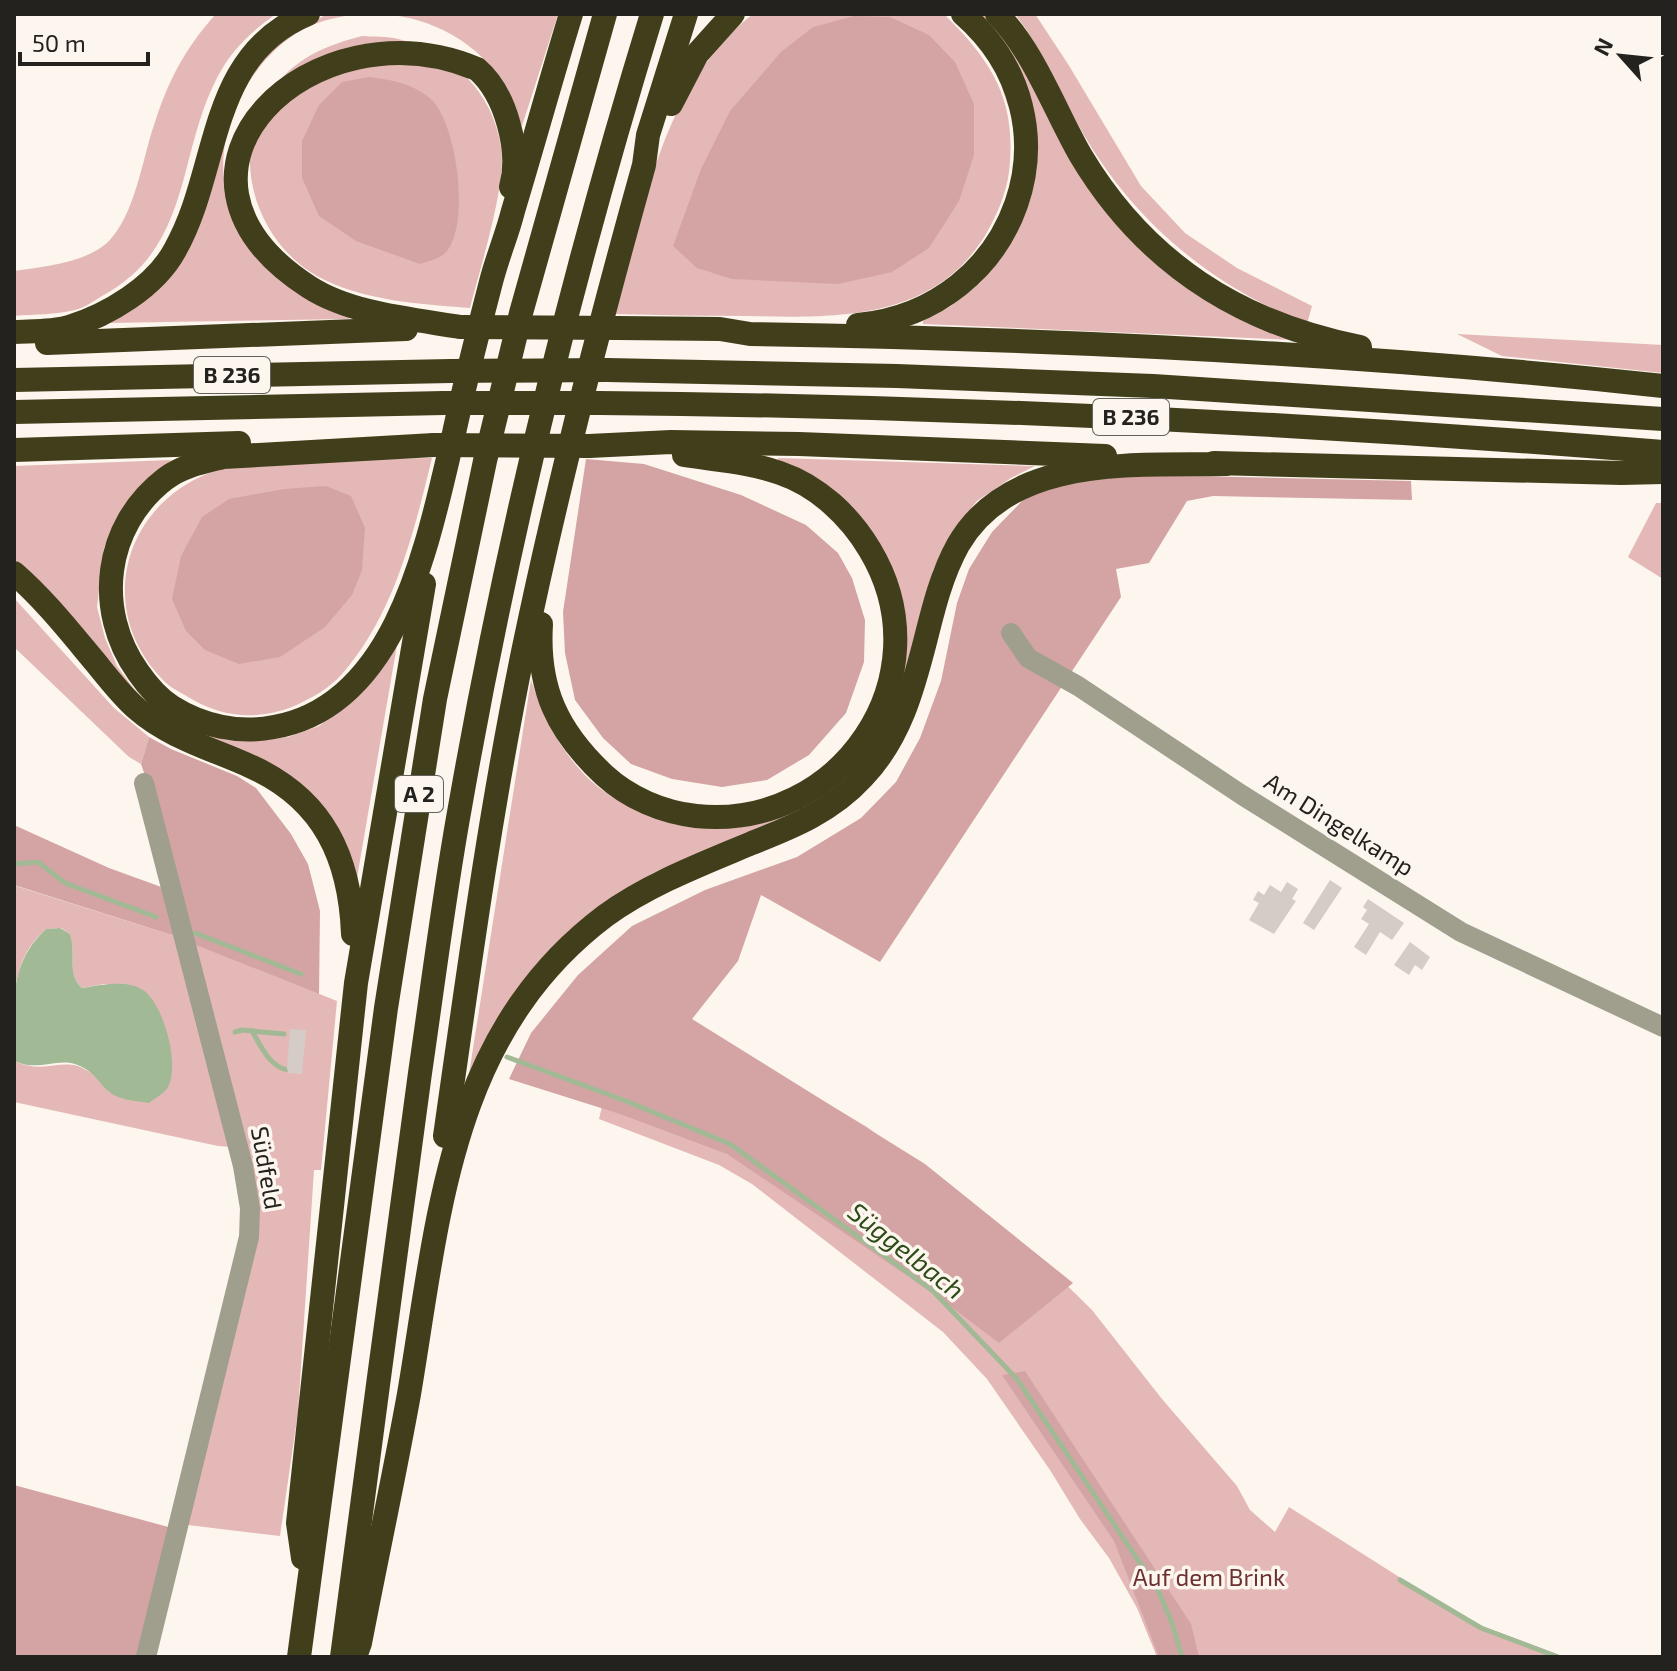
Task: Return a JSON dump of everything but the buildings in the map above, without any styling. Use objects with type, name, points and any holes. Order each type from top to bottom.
[{"type":"highway","points":[[434,445],[223,457],[195,464],[168,477],[135,510],[121,534],[109,583],[116,632],[129,659],[148,686],[171,706],[198,720],[259,730],[307,718],[329,705],[368,668],[390,635],[405,605],[434,515],[494,272],[571,14]]},
{"type":"highway","name":"A 2","points":[[299,1657],[386,1008],[435,699],[485,461],[521,313],[605,14]]},
{"type":"highway","name":"A 2","points":[[342,1657],[411,1136],[459,810],[496,617],[530,465],[614,136],[652,14]]},
{"type":"highway","points":[[443,1194],[444,1147],[492,823],[523,653],[593,350],[644,165],[648,135],[686,14]]},
{"type":"highway","points":[[644,165],[679,86],[697,54],[733,14]]},
{"type":"highway","points":[[14,344],[461,327],[720,329],[754,325],[872,324],[919,310],[946,296],[983,264],[1003,237],[1013,215],[1022,177],[1025,136],[1014,85],[1004,64],[963,14]]},
{"type":"highway","points":[[997,14],[1021,45],[1081,155],[1106,193],[1148,242],[1184,273],[1224,299],[1298,332],[1460,368]]},
{"type":"highway","points":[[421,32],[459,52],[482,73],[496,95],[507,123],[512,146],[512,181],[500,228],[494,272]]},
{"type":"highway","points":[[14,332],[66,328],[122,302],[151,279],[174,252],[189,220],[226,98],[244,65],[268,40],[306,37]]},
{"type":"highway","points":[[268,73],[250,100],[236,158],[243,207],[267,250],[311,289],[348,304],[377,314],[461,327]]},
{"type":"highway","points":[[720,329],[750,334],[968,338],[1143,346],[1663,386]]},
{"type":"highway","name":"B 236","points":[[14,380],[607,370],[897,376],[1153,386],[1663,419]]},
{"type":"highway","name":"B 236","points":[[14,412],[444,403],[868,407],[1105,416],[1494,438],[1663,452]]},
{"type":"highway","points":[[14,450],[309,442],[589,446],[671,442],[1052,453],[1226,464]]},
{"type":"highway","points":[[548,541],[539,649],[543,678],[568,737],[589,761],[623,791],[653,806],[684,815],[713,818],[745,816],[782,806],[818,786],[853,754],[889,689],[895,655],[895,624],[890,594],[877,562],[861,536],[841,512],[822,496],[779,472],[622,446]]},
{"type":"highway","points":[[355,1657],[394,1479],[443,1194],[462,1121],[488,1058],[525,998],[576,941],[607,914],[666,880],[817,815],[841,799],[864,776],[885,750],[900,724],[912,692],[944,574],[961,541],[984,514],[1015,490],[1065,472],[1103,466],[1226,464],[1663,472]]},
{"type":"highway","points":[[307,1588],[298,1523],[356,983],[434,515]]},
{"type":"highway","points":[[14,573],[40,596],[138,709],[180,737],[278,781],[299,796],[317,815],[331,837],[347,880],[352,904],[356,983]]},
{"type":"street","name":"Am Dingelkamp","points":[[1011,633],[1028,658],[1078,686],[1230,787],[1461,932],[1663,1027]]},
{"type":"street","name":"Südfeld","points":[[144,783],[243,1166],[250,1208],[249,1237],[146,1657]]},
{"type":"green space","points":[[216,14],[276,14],[243,41],[218,76],[205,106],[168,226],[153,252],[131,276],[82,308],[14,316],[14,271],[63,263],[87,255],[98,250],[117,232],[131,203],[165,94],[186,52]]},
{"type":"green space","points":[[327,14],[357,14],[323,21],[304,29],[268,57],[240,98],[231,120],[223,167],[230,200],[255,253],[266,267],[299,292],[350,314],[349,319],[107,323],[136,305],[232,101],[271,46]]},
{"type":"green space","points":[[383,14],[558,14],[522,126],[494,70],[468,45],[436,27]]},
{"type":"green space","points":[[753,14],[946,16],[989,68],[1005,105],[1011,147],[1006,188],[997,212],[986,234],[964,263],[939,284],[911,299],[880,308],[848,314],[781,317],[614,314],[647,192],[677,112],[697,76],[722,43]]},
{"type":"green space","points":[[977,14],[984,14],[1011,47],[1091,188],[1294,340],[923,324],[923,321],[951,306],[980,283],[1005,252],[1032,177]]},
{"type":"green space","points":[[1015,14],[1035,14],[1141,186],[1185,233],[1237,268],[1312,306],[1307,324],[1238,290],[1177,246],[1150,221],[1102,163],[1034,41]]},
{"type":"green space","points":[[362,36],[394,38],[435,53],[466,77],[489,109],[501,147],[502,163],[492,227],[470,308],[372,296],[317,276],[294,259],[275,238],[262,214],[253,187],[250,160],[253,132],[262,106],[278,82],[306,58],[327,47]]},
{"type":"green space","points":[[1457,334],[1663,345],[1663,373],[1502,356]]},
{"type":"green space","points":[[432,458],[418,515],[389,599],[360,651],[325,689],[299,704],[278,711],[252,715],[226,713],[200,704],[168,685],[142,653],[130,624],[125,594],[128,564],[138,536],[155,511],[179,489],[222,468],[248,463]]},
{"type":"green space","points":[[778,458],[1035,466],[977,501],[953,530],[933,570],[903,688],[872,753],[825,799],[743,837],[653,873],[601,905],[469,1074],[531,680],[555,735],[566,753],[593,783],[627,805],[671,818],[718,827],[867,750],[895,580],[885,554],[862,520],[778,461]]},
{"type":"green space","points":[[171,460],[116,521],[104,548],[97,607],[117,666],[134,689],[154,708],[226,740],[255,741],[288,737],[319,726],[352,700],[398,639],[357,878],[340,836],[152,710],[14,562],[14,466]]},
{"type":"green space","points":[[1656,503],[1663,503],[1663,579],[1628,557]]},
{"type":"green space","points":[[14,598],[114,708],[149,737],[141,764],[129,757],[14,647]]},
{"type":"green space","points":[[16,886],[175,936],[337,1001],[321,1170],[314,1170],[298,1412],[280,1536],[188,1525],[254,1235],[244,1148],[218,1146],[14,1102],[14,1061],[41,1067],[73,1065],[96,1077],[110,1093],[154,1003],[141,989],[104,984],[82,988],[74,976],[70,934],[61,928],[46,929],[33,943],[21,964],[14,991]]},
{"type":"green space","name":"Auf dem Brink","points":[[751,1058],[867,1127],[1032,1251],[1092,1310],[1162,1399],[1237,1486],[1250,1510],[1275,1532],[1289,1507],[1448,1608],[1482,1626],[1565,1657],[1157,1657],[1137,1608],[1109,1558],[987,1379],[943,1332],[752,1184],[719,1165],[599,1119],[603,1102]]},
{"type":"shaded area","points":[[854,16],[890,17],[929,35],[955,62],[974,104],[974,155],[959,201],[929,248],[892,272],[838,284],[732,279],[697,268],[673,246],[701,169],[730,111],[781,52],[813,27]]},
{"type":"shaded area","points":[[369,77],[409,86],[431,99],[448,129],[454,150],[459,197],[454,237],[445,253],[420,264],[356,241],[319,216],[302,178],[302,141],[319,105],[342,82]]},
{"type":"shaded area","points":[[586,459],[644,464],[741,495],[806,525],[838,553],[852,578],[865,620],[864,662],[846,713],[809,755],[767,780],[722,787],[672,779],[631,764],[603,738],[575,700],[565,653],[563,612]]},
{"type":"shaded area","points":[[1108,474],[1411,481],[1412,500],[1213,496],[1187,501],[1149,563],[1116,569],[1121,597],[880,962],[761,895],[738,961],[692,1019],[925,1164],[1073,1283],[999,1343],[933,1293],[727,1154],[620,1114],[509,1079],[531,1033],[578,975],[632,926],[705,890],[797,857],[861,818],[896,782],[920,738],[941,681],[957,603],[969,569],[992,532],[1025,498],[1051,485]]},
{"type":"shaded area","points":[[326,486],[351,496],[365,528],[362,570],[352,595],[325,627],[280,657],[239,664],[205,650],[186,631],[172,599],[181,556],[202,517],[229,499],[284,489]]},
{"type":"shaded area","points":[[149,737],[237,776],[256,788],[291,834],[308,864],[320,911],[319,994],[186,941],[154,802],[141,764]]},
{"type":"shaded area","points":[[14,825],[109,868],[164,888],[175,936],[14,885]]},
{"type":"shaded area","points":[[60,928],[70,934],[74,976],[82,988],[129,985],[143,990],[157,1008],[171,1050],[171,1077],[167,1089],[149,1103],[112,1094],[90,1072],[75,1064],[31,1065],[14,1061],[14,1007],[18,974],[33,943],[46,929]]},
{"type":"shaded area","points":[[1025,1371],[1191,1624],[1199,1657],[1159,1657],[1114,1541],[1002,1375]]},
{"type":"shaded area","points":[[14,1485],[172,1528],[140,1657],[14,1657]]},
{"type":"waterway","name":"Süggelbach","points":[[14,864],[38,862],[65,883],[156,917]]},
{"type":"waterway","name":"Süggelbach","points":[[195,933],[301,974]]},
{"type":"waterway","points":[[252,1031],[271,1061],[289,1070]]},
{"type":"waterway","points":[[235,1032],[284,1034]]},
{"type":"waterway","name":"Süggelbach","points":[[507,1057],[730,1144],[933,1291],[1017,1379],[1158,1590],[1182,1657]]},
{"type":"waterway","points":[[1400,1580],[1481,1628],[1558,1657]]}]
